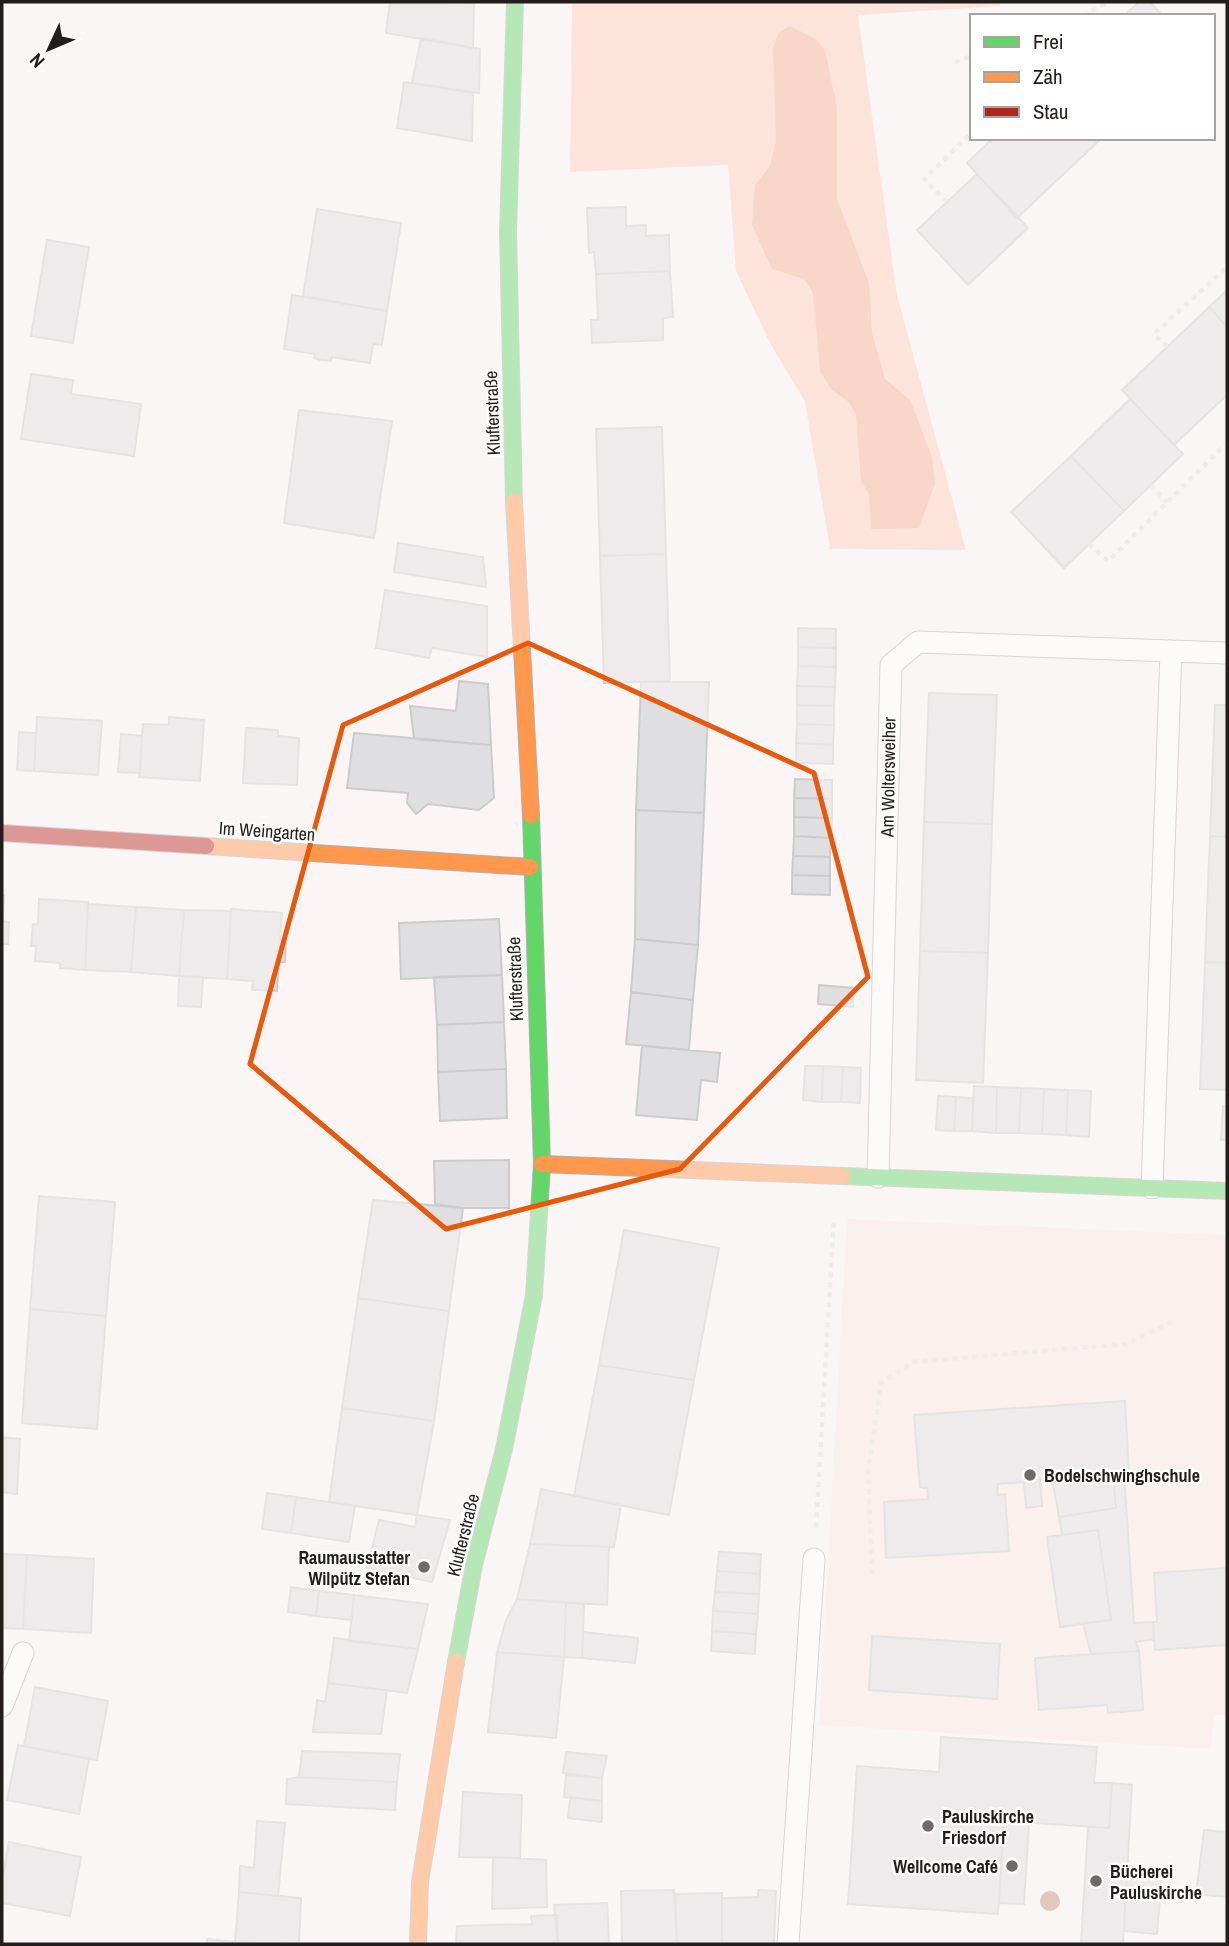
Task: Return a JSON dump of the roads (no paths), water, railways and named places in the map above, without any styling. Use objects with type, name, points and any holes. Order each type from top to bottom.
[{"type":"street","name":"Klufterstraße","points":[[418,1944],[420,1882],[459,1643],[474,1565],[504,1449],[534,1295],[542,1164],[530,867],[530,795],[510,431],[508,232],[515,2]]},
{"type":"street","name":"Im Weingarten","points":[[2,833],[530,867]]},
{"type":"street","points":[[542,1164],[1227,1191]]},
{"type":"lane","name":"Am Woltersweiher","points":[[878,1177],[891,665],[918,642],[1227,653]]},
{"type":"lane","points":[[1152,1188],[1171,651]]},
{"type":"lane","points":[[788,1944],[814,1559]]},
{"type":"lane","points":[[2,1706],[23,1653]]},
{"type":"place","name":"Bodelschwinghschule","points":[[1030,1475]]},
{"type":"place","name":"Raumausstatter Wilpütz Stefan","points":[[424,1567]]},
{"type":"place","name":"Pauluskirche Friesdorf","points":[[928,1826]]},
{"type":"place","name":"Wellcome Café","points":[[1012,1866]]},
{"type":"place","name":"Bücherei Pauluskirche","points":[[1096,1881]]}]
